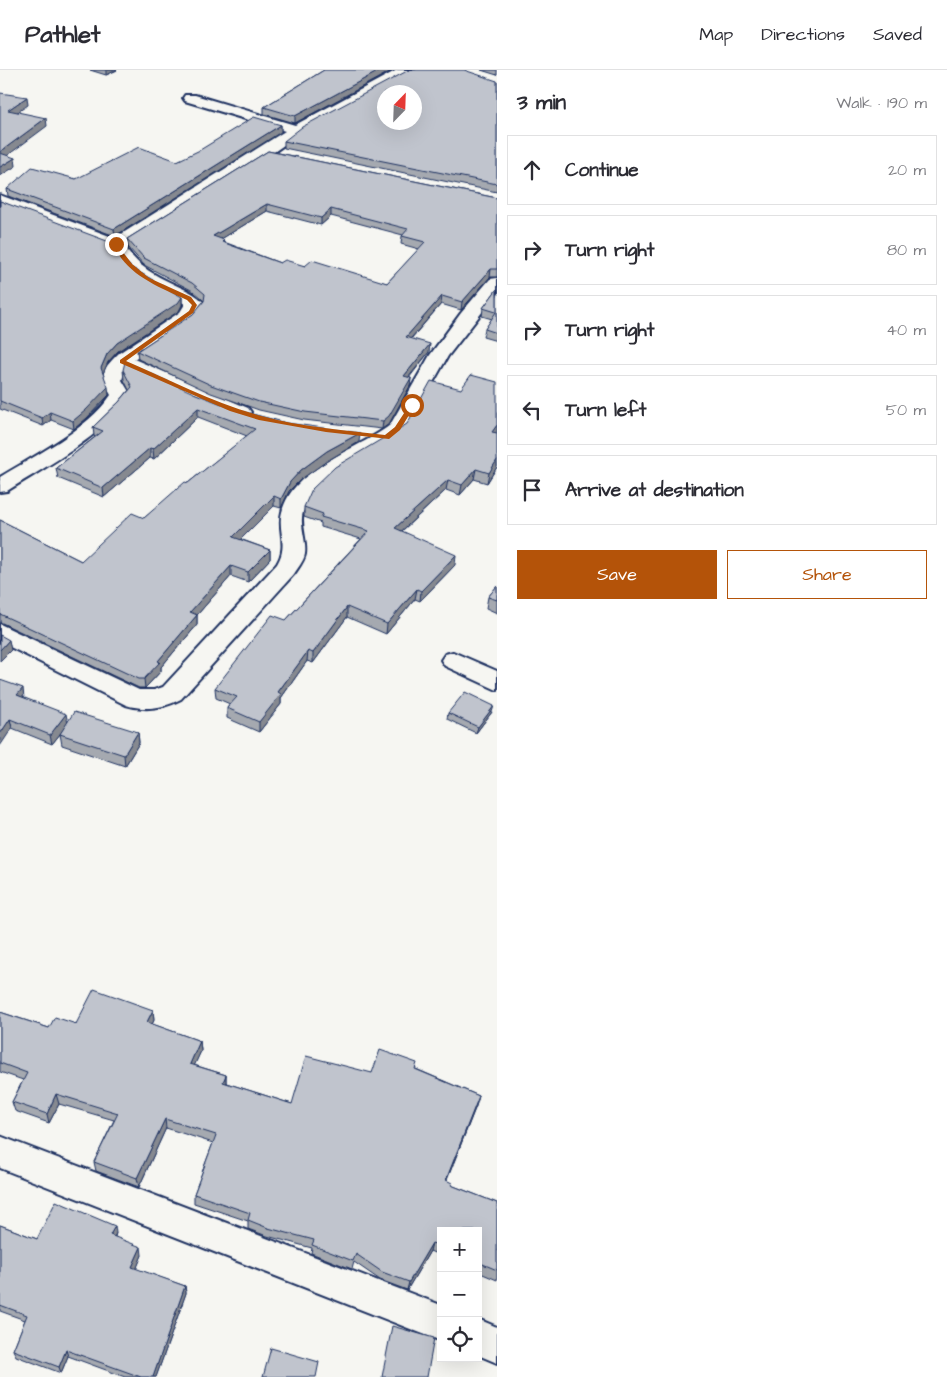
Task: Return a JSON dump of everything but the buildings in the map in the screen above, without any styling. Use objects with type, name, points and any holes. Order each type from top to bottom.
[{"type":"street","points":[[116,244],[266,152],[296,130],[407,70]]},
{"type":"street","points":[[190,98],[296,130]]},
{"type":"street","points":[[266,152],[284,155]]},
{"type":"street","points":[[0,200],[116,244],[120,253],[130,265],[148,280],[189,298],[194,305],[191,312],[122,361],[113,375],[115,387],[122,395],[109,411],[80,435],[0,486]]},
{"type":"street","points":[[0,632],[135,699],[151,700],[164,698],[180,685],[286,569],[294,555],[292,513],[301,494],[314,481],[335,466],[386,437],[398,428],[439,355],[466,317],[497,283]]},
{"type":"street","points":[[122,361],[232,409],[261,418]]},
{"type":"street","points":[[358,435],[386,437]]},
{"type":"street","points":[[453,660],[497,681]]},
{"type":"street","points":[[0,1152],[437,1321]]},
{"type":"street","points":[[482,1339],[497,1345]]},
{"type":"route","points":[[116,244],[120,253],[130,265],[148,280],[194,302],[194,308],[191,312],[122,361],[232,409],[261,418],[358,435],[386,437],[398,428],[412,405]]}]
